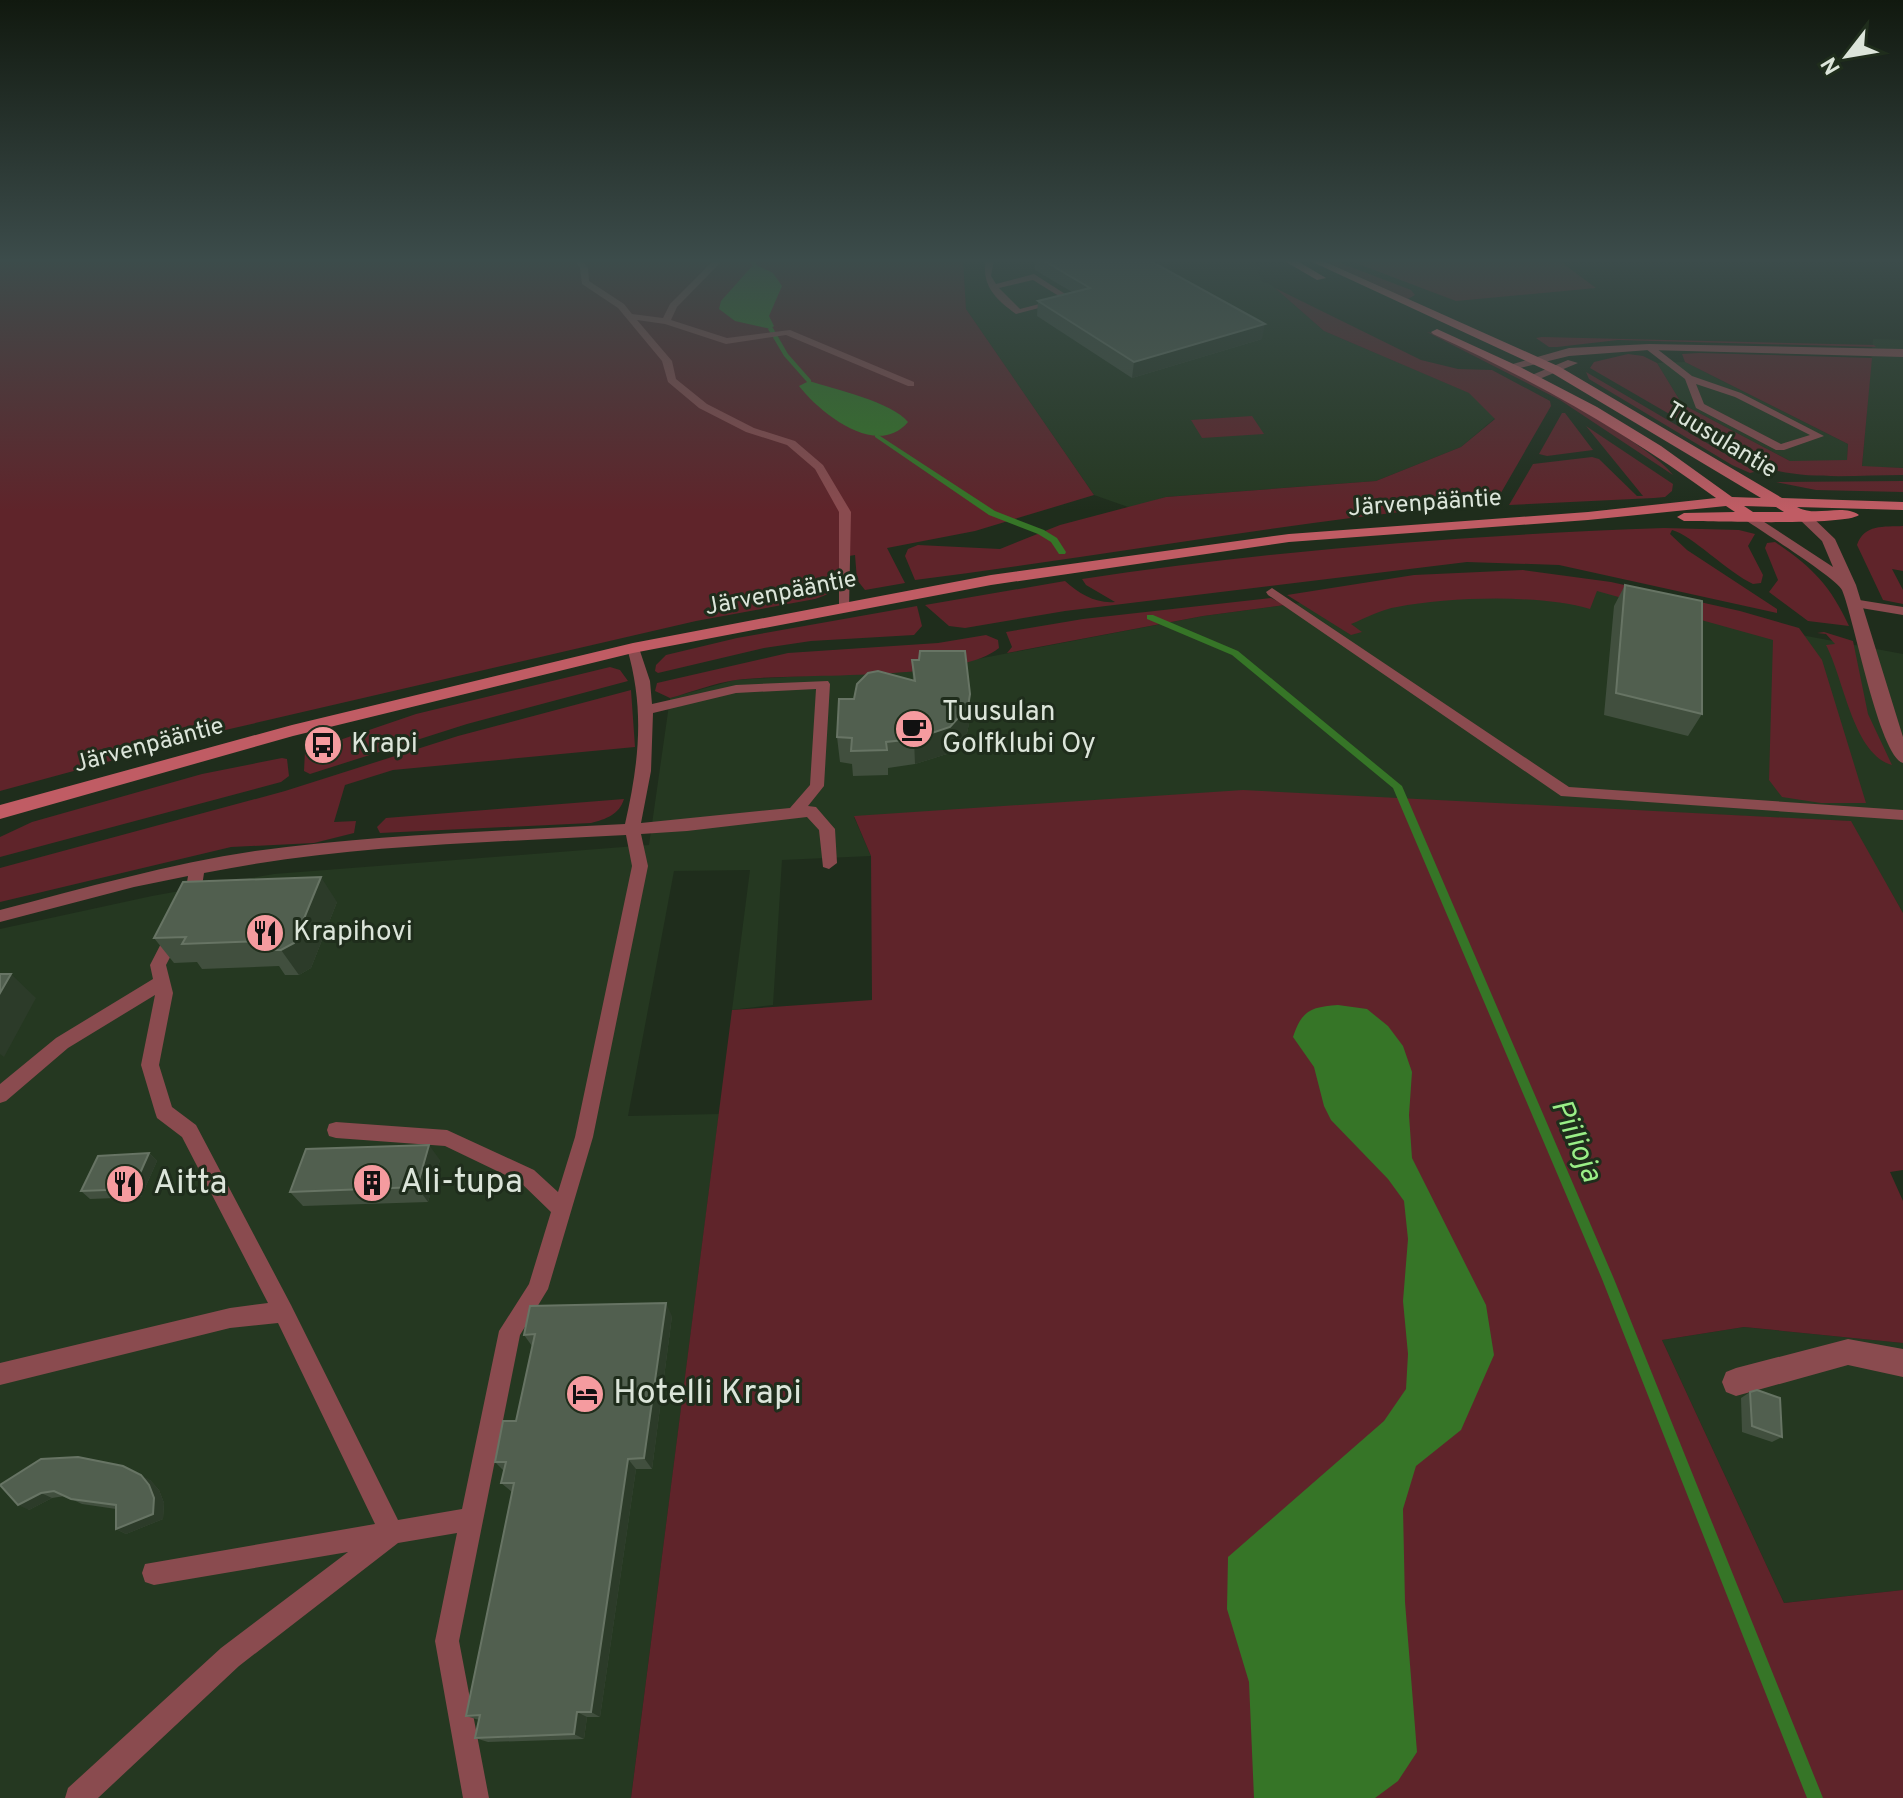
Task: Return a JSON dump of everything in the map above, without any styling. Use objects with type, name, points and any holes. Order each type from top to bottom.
[{"type":"main road","name":"Tuusulantie","points":[[1460,343],[1533,377],[1644,441],[1752,518]]},
{"type":"main road","name":"Tuusulantie","points":[[1496,343],[1556,370],[1805,518]]},
{"type":"main road","name":"Järvenpääntie","points":[[0,812],[292,731],[633,648],[991,580],[1289,538],[1588,516],[1729,501],[1779,500],[1903,508]]},
{"type":"main road","name":"Järvenpääntie","points":[[1588,516],[1805,518],[1903,508]]},
{"type":"street","points":[[1533,377],[1605,348]]},
{"type":"street","points":[[1512,366],[1534,359],[1605,348],[1903,353]]},
{"type":"street","points":[[1752,518],[1848,585]]},
{"type":"street","points":[[1805,518],[1828,539],[1848,585],[1887,720],[1903,757]]},
{"type":"street","points":[[1736,1382],[1848,1352],[1903,1363]]},
{"type":"lane","points":[[652,343],[667,361],[671,380],[703,406],[750,430],[791,443],[819,467],[845,512],[845,606]]},
{"type":"lane","points":[[813,343],[911,384]]},
{"type":"lane","points":[[1649,347],[1689,378],[1738,395],[1819,436],[1780,448],[1700,406],[1689,378]]},
{"type":"lane","points":[[1272,592],[1566,792],[1903,815]]},
{"type":"lane","points":[[1853,603],[1903,611]]},
{"type":"lane","points":[[476,1798],[447,1641],[510,1331],[538,1289],[584,1137],[640,866],[632,828],[644,771],[646,710],[643,681],[633,648]]},
{"type":"lane","points":[[646,710],[736,689],[823,684],[817,786],[794,813]]},
{"type":"lane","points":[[0,916],[134,881],[254,857],[365,845],[687,826],[811,811],[827,829],[829,863]]},
{"type":"lane","points":[[197,869],[194,894],[158,965],[164,993],[150,1065],[164,1112],[189,1131],[284,1312],[392,1533]]},
{"type":"lane","points":[[0,1095],[62,1043],[162,982]]},
{"type":"lane","points":[[336,1130],[447,1138],[527,1176],[563,1210]]},
{"type":"lane","points":[[0,1374],[230,1318],[284,1312]]},
{"type":"lane","points":[[154,1573],[472,1519]]},
{"type":"lane","points":[[78,1798],[230,1657],[392,1533]]},
{"type":"shaded area","points":[[0,343],[989,343],[1094,495],[975,531],[887,548],[905,583],[865,590],[857,580],[855,555],[843,557],[838,585],[830,593],[815,599],[696,621],[221,731],[0,791]]},
{"type":"shaded area","points":[[989,343],[1352,343],[1470,393],[1495,418],[1461,447],[1376,481],[1166,497],[1131,508],[1094,495]]},
{"type":"shaded area","points":[[1352,343],[1386,343],[1421,360],[1458,369],[1492,370],[1550,401],[1551,406],[1498,498],[1485,503],[1342,519],[915,580],[905,556],[908,549],[918,545],[1000,549],[1060,525],[1166,497],[1376,481],[1461,447],[1495,419],[1469,393]]},
{"type":"shaded area","points":[[1448,343],[1456,343],[1516,372],[1597,418],[1632,441],[1673,475],[1560,400]]},
{"type":"shaded area","points":[[1543,343],[1593,343],[1557,347]]},
{"type":"shaded area","points":[[1725,343],[1874,345],[1876,347]]},
{"type":"shaded area","points":[[1873,343],[1903,343],[1903,468],[1862,467]]},
{"type":"shaded area","points":[[1628,354],[1643,356],[1657,363],[1682,404],[1790,461],[1847,460],[1848,444],[1685,362],[1682,354],[1872,358],[1862,466],[1903,468],[1903,475],[1794,474],[1759,466],[1590,368],[1594,362]]},
{"type":"shaded area","points":[[1685,362],[1848,444],[1847,461],[1790,461],[1682,404],[1657,363]]},
{"type":"shaded area","points":[[1586,372],[1754,472],[1732,465],[1589,379]]},
{"type":"shaded area","points":[[809,381],[876,402],[908,422],[895,432],[881,436],[850,428],[808,397],[799,386]]},
{"type":"shaded area","points":[[1562,413],[1593,450],[1547,456],[1539,454]]},
{"type":"shaded area","points":[[1252,416],[1264,434],[1202,438],[1191,420]]},
{"type":"shaded area","points":[[1586,426],[1673,484],[1672,491],[1665,497],[1654,498],[1509,505],[1533,464],[1592,457],[1599,459],[1637,496],[1643,496]]},
{"type":"shaded area","points":[[1903,481],[1903,492],[1816,490],[1776,482]]},
{"type":"shaded area","points":[[1903,526],[1903,571],[1892,569],[1903,590],[1903,604],[1883,600],[1857,545],[1864,533],[1870,530]]},
{"type":"shaded area","points":[[1664,528],[1739,530],[1755,534],[1748,546],[1763,575],[1761,583],[1753,584],[1680,533],[1672,530],[1670,534],[1687,550],[1777,609],[1777,613],[1559,565],[1467,562],[1065,611],[965,628],[949,626],[925,605],[1065,581],[1088,597],[1115,602],[1086,585],[1082,579],[1373,545]]},
{"type":"shaded area","points":[[1775,542],[1819,578],[1835,599],[1849,626],[1808,621],[1769,592],[1778,580],[1765,548],[1767,543]]},
{"type":"shaded area","points":[[1523,570],[1611,582],[1740,611],[1799,628],[1822,660],[1866,803],[1821,803],[1782,797],[1769,780],[1773,640],[1597,591],[1590,609],[1520,599],[1442,601],[1397,607],[1351,624],[1362,632],[1351,635],[1287,595],[1414,575]]},
{"type":"shaded area","points":[[1493,577],[1608,585],[1785,632],[1903,654],[1903,913],[1850,821],[1428,801],[854,817],[871,856],[782,860],[773,1005],[732,1010],[750,870],[674,871],[628,1116],[719,1114],[631,1798],[0,1798],[0,929],[152,896],[274,874],[649,845],[670,698],[735,680],[925,669],[1203,616]]},
{"type":"shaded area","points":[[1271,598],[1285,605],[1203,616],[1007,653],[1012,647],[1006,632],[1083,619]]},
{"type":"shaded area","points":[[917,606],[922,626],[914,635],[811,641],[764,648],[658,673],[655,671],[656,665],[666,655],[737,638]]},
{"type":"shaded area","points":[[1824,632],[1853,641],[1868,714],[1892,765],[1879,758],[1859,731],[1826,645],[1835,644],[1826,634],[1817,633]]},
{"type":"shaded area","points":[[986,635],[998,640],[999,648],[978,659],[948,667],[874,674],[736,680],[670,698],[655,691],[657,683],[788,653],[938,643]]},
{"type":"shaded area","points":[[610,667],[620,670],[628,681],[467,724],[310,774],[304,771],[305,751],[331,746],[331,743],[416,714]]},
{"type":"shaded area","points":[[631,690],[635,747],[393,770],[345,785],[334,822],[356,821],[354,833],[314,843],[231,847],[0,902],[0,868],[285,791],[458,736]]},
{"type":"shaded area","points":[[287,759],[289,776],[281,782],[0,857],[0,837],[32,822],[202,774]]},
{"type":"shaded area","points":[[1243,790],[1851,821],[1903,913],[1903,1170],[1890,1172],[1903,1201],[1903,1343],[1744,1327],[1662,1340],[1784,1603],[1903,1590],[1903,1798],[631,1798],[732,1010],[872,1000],[871,856],[854,816]]},
{"type":"shaded area","points":[[624,799],[615,813],[591,823],[380,833],[377,827],[386,818]]},
{"type":"shaded area","points":[[1338,1005],[1367,1009],[1388,1026],[1403,1046],[1412,1072],[1409,1115],[1412,1158],[1486,1305],[1494,1355],[1461,1430],[1416,1466],[1403,1509],[1405,1602],[1417,1752],[1398,1781],[1375,1798],[1254,1798],[1249,1682],[1227,1609],[1228,1557],[1384,1421],[1406,1389],[1408,1354],[1403,1301],[1408,1239],[1404,1201],[1388,1179],[1331,1120],[1314,1067],[1293,1037],[1300,1021],[1309,1012]]},
{"type":"shaded area","points":[[1744,1327],[1903,1343],[1903,1590],[1784,1603],[1662,1340]]},
{"type":"building","points":[[1104,343],[1200,343],[1134,362]]},
{"type":"building","points":[[1625,585],[1702,601],[1702,714],[1616,693]]},
{"type":"building","points":[[920,651],[965,651],[970,694],[968,707],[950,727],[914,739],[886,742],[887,750],[851,751],[852,738],[837,737],[839,699],[854,699],[857,684],[868,673],[878,671],[915,681],[912,660],[919,660]]},
{"type":"building","points":[[321,877],[294,943],[281,950],[268,950],[262,941],[182,944],[186,937],[154,938],[183,882]]},
{"type":"building","points":[[0,974],[11,974],[0,993]]},
{"type":"building","points":[[429,1145],[417,1187],[290,1192],[306,1149]]},
{"type":"building","points":[[149,1153],[133,1189],[81,1191],[98,1156]]},
{"type":"building","points":[[666,1303],[644,1458],[628,1459],[591,1712],[577,1712],[574,1734],[475,1738],[480,1715],[466,1716],[514,1483],[501,1483],[506,1462],[495,1462],[503,1421],[516,1421],[535,1334],[524,1335],[530,1306]]},
{"type":"building","points":[[1757,1390],[1780,1398],[1782,1437],[1752,1426],[1750,1392]]},
{"type":"building","points":[[78,1457],[123,1466],[141,1475],[154,1498],[153,1514],[116,1529],[116,1505],[71,1499],[54,1491],[41,1493],[18,1505],[0,1485],[41,1459]]},
{"type":"waterway","points":[[779,343],[809,381]]},
{"type":"waterway","points":[[877,436],[992,513],[1054,540],[1062,552]]},
{"type":"waterway","name":"Piilioja","points":[[1150,617],[1235,653],[1397,786],[1608,1279],[1815,1798]]},
{"type":"place","name":"Tuusulan Golfklubi Oy","points":[[914,729]]},
{"type":"place","name":"Krapi","points":[[323,745]]},
{"type":"place","name":"Krapihovi","points":[[265,933]]},
{"type":"place","name":"Ali-tupa","points":[[372,1183]]},
{"type":"place","name":"Aitta","points":[[125,1184]]},
{"type":"place","name":"Hotelli Krapi","points":[[585,1394]]}]
